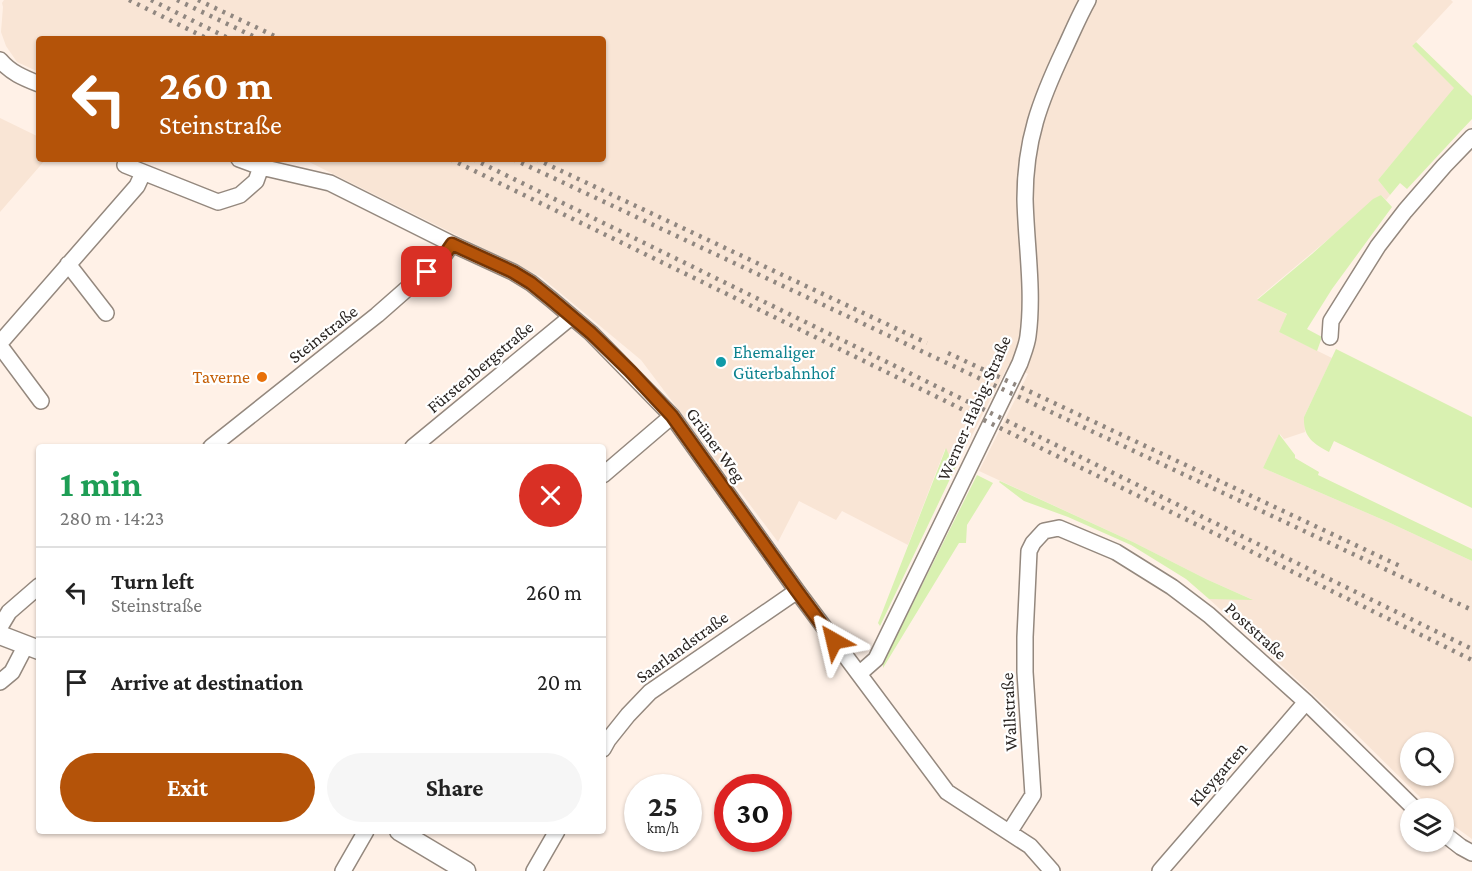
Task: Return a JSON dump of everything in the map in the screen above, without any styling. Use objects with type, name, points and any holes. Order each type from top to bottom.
[{"type":"main road","points":[[0,635],[33,647]]},
{"type":"main road","points":[[404,834],[466,871]]},
{"type":"street","name":"Werner-Habig-Straße","points":[[860,674],[876,659],[1020,363],[1028,339],[1030,308],[1025,199],[1026,167],[1031,136],[1050,80],[1088,0]]},
{"type":"street","points":[[0,60],[17,75],[36,83]]},
{"type":"street","points":[[1330,337],[1331,321],[1388,232],[1472,137]]},
{"type":"street","name":"Grüner Weg","points":[[247,162],[330,183],[513,272],[545,294],[604,345],[672,416],[797,591],[947,792],[1010,831]]},
{"type":"street","points":[[125,165],[218,202],[240,195],[256,181],[261,167]]},
{"type":"street","points":[[41,401],[0,345],[137,186],[143,172]]},
{"type":"street","name":"Steinstraße","points":[[215,444],[377,315],[443,257],[452,244]]},
{"type":"street","points":[[68,264],[106,314]]},
{"type":"street","name":"Fürstenbergstraße","points":[[417,444],[571,317]]},
{"type":"street","points":[[606,472],[672,416]]},
{"type":"street","name":"Poststraße","points":[[1044,531],[1059,528],[1116,552],[1172,587],[1209,615],[1306,702],[1404,798]]},
{"type":"street","name":"Wallstraße","points":[[1010,831],[1033,795],[1025,672],[1027,560],[1033,543],[1044,531]]},
{"type":"street","points":[[0,627],[9,612],[36,589]]},
{"type":"street","name":"Saarlandstraße","points":[[606,744],[628,715],[650,692],[797,591]]},
{"type":"street","points":[[0,682],[12,672],[33,647]]},
{"type":"street","name":"Kleygarten","points":[[1160,871],[1306,702]]},
{"type":"street","points":[[1010,831],[1030,846],[1052,871]]},
{"type":"street","points":[[343,871],[364,834]]},
{"type":"street","points":[[534,871],[554,834]]},
{"type":"street","points":[[1454,841],[1472,853]]},
{"type":"shaded area","points":[[4,0],[1451,0],[1453,2],[1412,46],[1455,88],[1378,180],[1390,195],[1386,200],[1381,195],[1257,299],[1288,315],[1279,332],[1332,358],[1304,417],[1305,432],[1284,439],[1280,434],[1263,468],[1472,561],[1472,839],[1454,826],[1454,798],[1421,798],[1409,786],[1454,786],[1454,732],[1400,732],[1400,777],[1353,731],[1209,599],[1251,599],[979,471],[1028,374],[1009,364],[959,460],[949,455],[945,449],[908,545],[842,511],[836,520],[799,501],[778,542],[641,360],[541,277],[309,162],[606,162],[606,36],[36,36],[36,71],[17,62],[6,46],[1,32]]},
{"type":"shaded area","points":[[0,118],[36,136],[36,162],[43,162],[0,212]]},
{"type":"green space","points":[[1416,42],[1472,96],[1472,119],[1407,189],[1400,183],[1390,195],[1378,180],[1454,88],[1412,46]]},
{"type":"green space","points":[[1381,195],[1392,207],[1332,289],[1307,329],[1322,337],[1317,351],[1279,332],[1287,314],[1257,300],[1373,199]]},
{"type":"green space","points":[[1336,349],[1472,417],[1472,508],[1334,441],[1329,452],[1310,439],[1305,430],[1304,417]]},
{"type":"green space","points":[[1279,434],[1295,458],[1319,472],[1318,475],[1472,549],[1472,561],[1263,468]]},
{"type":"green space","points":[[946,448],[949,455],[959,460],[880,626],[878,623]]},
{"type":"green space","points":[[977,475],[993,483],[967,525],[966,543],[959,543],[883,668],[883,663]]},
{"type":"green space","points":[[1000,481],[1253,600],[1209,599],[1186,579],[1131,545],[1068,517],[1024,501]]},
{"type":"railway","points":[[129,0],[202,36]]},
{"type":"railway","points":[[151,0],[224,36]]},
{"type":"railway","points":[[177,0],[253,36]]},
{"type":"railway","points":[[198,0],[275,36]]},
{"type":"railway","points":[[456,162],[1472,660]]},
{"type":"railway","points":[[479,162],[1472,649]]},
{"type":"railway","points":[[519,162],[1472,610]]},
{"type":"railway","points":[[542,162],[927,343]]},
{"type":"railway","points":[[948,353],[1402,567]]},
{"type":"place","name":"Ehemaliger Güterbahnhof","points":[[721,362]]},
{"type":"place","name":"Taverne","points":[[262,377]]},
{"type":"route","points":[[427,272],[443,257],[452,244],[513,272],[531,283],[591,333],[672,416],[834,641]]}]
